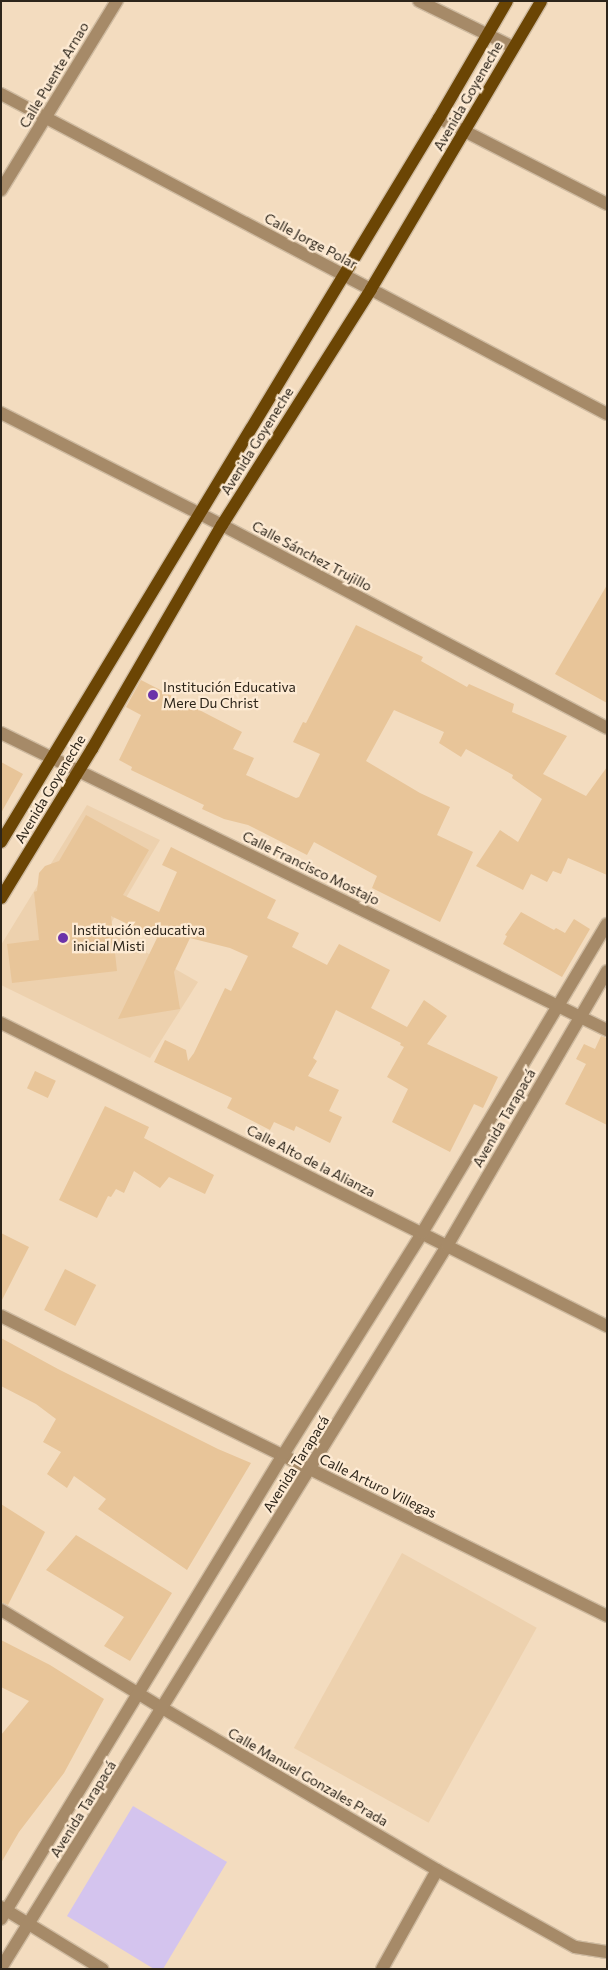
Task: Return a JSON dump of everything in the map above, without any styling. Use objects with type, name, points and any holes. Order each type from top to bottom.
[{"type":"main road","name":"Avenida Goyeneche","points":[[1,842],[198,513],[439,118],[507,1]]},
{"type":"main road","name":"Avenida Goyeneche","points":[[1,898],[78,771],[222,525],[371,289],[466,132],[541,1]]},
{"type":"street","name":"Calle Puente Arnao","points":[[1,190],[117,1]]},
{"type":"street","points":[[419,1],[513,47]]},
{"type":"street","name":"Calle Jorge Polar","points":[[1,94],[607,414]]},
{"type":"street","points":[[439,118],[607,204]]},
{"type":"street","name":"Calle Sánchez Trujillo","points":[[1,413],[222,525],[607,728]]},
{"type":"street","name":"Calle Francisco Mostajo","points":[[1,733],[607,1030]]},
{"type":"street","name":"Avenida Tarapacá","points":[[3,1912],[283,1455],[422,1233],[607,924]]},
{"type":"street","name":"Avenida Tarapacá","points":[[1,1968],[448,1246],[607,971]]},
{"type":"street","name":"Calle Alto de la Alianza","points":[[1,1023],[607,1326]]},
{"type":"street","name":"Calle Arturo Villegas","points":[[1,1316],[607,1616]]},
{"type":"street","name":"Calle Manuel Gonzales Prada","points":[[1,1610],[138,1694],[437,1870],[575,1947],[606,1950]]},
{"type":"street","points":[[382,1969],[437,1870]]},
{"type":"street","points":[[3,1912],[29,1924],[102,1969]]},
{"type":"shaded area","name":"Institución educativa inicial Misti","points":[[87,805],[160,840],[107,930],[198,982],[150,1058],[1,985],[1,945]]},
{"type":"shaded area","points":[[402,1553],[537,1628],[429,1823],[294,1748]]},
{"type":"shaded area","points":[[133,1806],[227,1862],[163,1969],[154,1969],[67,1916]]},
{"type":"building","points":[[607,585],[607,703],[555,674]]},
{"type":"building","points":[[356,625],[423,657],[421,661],[467,687],[469,684],[514,704],[512,712],[567,736],[543,774],[586,796],[607,767],[607,875],[568,858],[561,874],[553,871],[547,882],[531,874],[523,890],[476,866],[500,830],[518,842],[542,799],[512,778],[513,775],[466,749],[461,757],[439,743],[444,732],[394,710],[366,761],[420,793],[450,807],[437,835],[473,852],[440,922],[372,888],[377,876],[314,842],[307,855],[248,825],[224,819],[202,809],[204,805],[131,770],[132,767],[119,760],[141,715],[126,707],[141,680],[242,732],[233,749],[254,758],[246,775],[296,798],[299,797],[320,754],[293,742],[303,722],[306,723]]},
{"type":"building","points":[[1,762],[23,774],[1,813]]},
{"type":"building","points":[[86,815],[149,850],[123,895],[159,912],[177,872],[162,865],[171,847],[276,900],[267,918],[299,933],[292,947],[327,965],[339,944],[390,970],[371,1008],[407,1027],[424,1000],[447,1016],[427,1044],[498,1077],[483,1108],[474,1104],[450,1152],[392,1122],[408,1089],[387,1077],[404,1047],[400,1045],[401,1043],[336,1010],[313,1058],[317,1061],[308,1076],[339,1090],[329,1111],[342,1117],[330,1143],[296,1126],[294,1131],[274,1122],[270,1130],[227,1108],[232,1098],[154,1062],[165,1040],[186,1050],[188,1061],[194,1053],[225,988],[231,991],[248,956],[230,948],[190,938],[174,972],[180,1009],[118,1019],[157,938],[111,916],[117,971],[12,983],[7,944],[39,940],[34,892],[37,891],[39,873],[45,866],[59,861]]},
{"type":"building","points":[[521,912],[554,930],[556,928],[565,933],[574,919],[590,929],[562,977],[503,944],[507,936],[505,935]]},
{"type":"building","points":[[601,1036],[607,1038],[607,1125],[565,1104],[586,1064],[576,1059],[584,1044],[595,1049]]},
{"type":"building","points":[[35,1071],[56,1081],[48,1098],[27,1088]]},
{"type":"building","points":[[105,1106],[149,1127],[144,1138],[214,1175],[205,1194],[169,1177],[160,1188],[134,1171],[124,1193],[116,1189],[111,1197],[108,1196],[97,1218],[59,1200]]},
{"type":"building","points":[[1,1233],[29,1247],[1,1302]]},
{"type":"building","points":[[65,1269],[96,1285],[75,1326],[44,1310]]},
{"type":"building","points":[[1,1338],[58,1369],[218,1449],[251,1463],[187,1570],[98,1509],[106,1499],[74,1476],[67,1488],[47,1474],[61,1452],[43,1442],[56,1419],[36,1404],[1,1386]]},
{"type":"building","points":[[1,1504],[45,1532],[8,1605],[1,1602]]},
{"type":"building","points":[[76,1535],[172,1593],[130,1661],[104,1646],[124,1617],[46,1570]]},
{"type":"building","points":[[1,1640],[50,1665],[104,1699],[64,1773],[19,1832],[1,1863],[1,1735],[29,1701],[1,1687]]},
{"type":"place","name":"Institución Educativa Mere Du Christ","points":[[153,695]]},
{"type":"place","name":"Institución educativa inicial Misti","points":[[63,938]]}]
